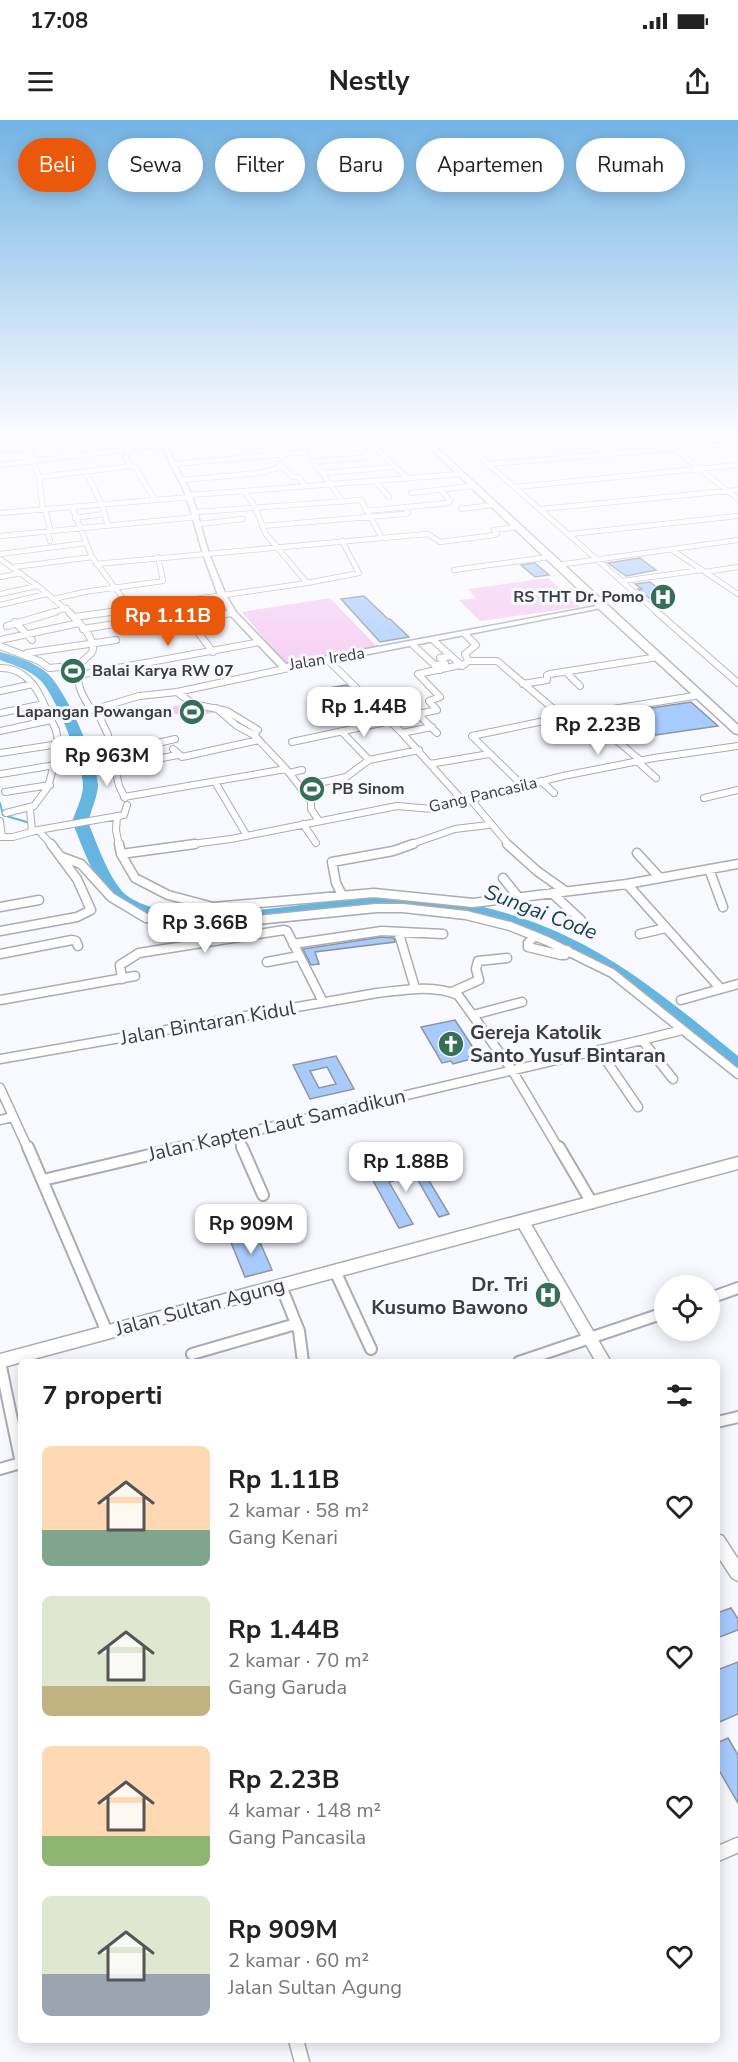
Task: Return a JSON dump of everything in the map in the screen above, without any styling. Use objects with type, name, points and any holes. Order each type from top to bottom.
[{"type":"main road","points":[[518,527],[738,731]]},
{"type":"main road","name":"Jalan Sultan Agung","points":[[0,1361],[738,1163]]},
{"type":"main road","name":"Jalan Sultan Agung","points":[[609,1199],[632,1201],[738,1172]]},
{"type":"street","points":[[48,526],[50,541]]},
{"type":"street","points":[[78,526],[96,564],[115,587],[137,625],[233,613]]},
{"type":"street","points":[[0,536],[112,526]]},
{"type":"street","name":"Jalan Ireda","points":[[199,526],[206,554],[222,595],[233,613],[280,665],[289,668],[602,607]]},
{"type":"street","points":[[267,526],[262,526],[275,547],[307,583]]},
{"type":"street","points":[[376,526],[382,538]]},
{"type":"street","points":[[560,526],[738,683]]},
{"type":"street","points":[[570,534],[648,526]]},
{"type":"street","points":[[96,564],[428,534],[440,542],[495,535],[497,534],[494,530],[518,527]]},
{"type":"street","points":[[558,565],[738,540]]},
{"type":"street","points":[[0,640],[30,637],[77,620],[129,609],[307,583],[360,572],[342,541]]},
{"type":"street","points":[[0,556],[86,543]]},
{"type":"street","points":[[672,550],[738,594]]},
{"type":"street","points":[[0,556],[46,594],[67,608],[92,644],[93,651],[81,665],[78,683],[80,692],[91,709],[96,710],[139,696],[177,692],[289,668]]},
{"type":"street","points":[[14,567],[92,557]]},
{"type":"street","points":[[54,599],[163,580],[159,557]]},
{"type":"street","points":[[454,570],[549,557]]},
{"type":"street","points":[[622,581],[738,567]]},
{"type":"street","points":[[0,577],[21,573]]},
{"type":"street","points":[[352,575],[361,582]]},
{"type":"street","points":[[0,594],[37,586]]},
{"type":"street","points":[[0,605],[46,594]]},
{"type":"street","points":[[7,626],[67,608]]},
{"type":"street","points":[[188,619],[213,652]]},
{"type":"street","points":[[83,629],[133,621]]},
{"type":"street","points":[[15,622],[30,637]]},
{"type":"street","points":[[465,633],[476,645],[465,654],[465,663]]},
{"type":"street","points":[[27,653],[116,640]]},
{"type":"street","points":[[433,640],[451,656],[465,663]]},
{"type":"street","points":[[80,675],[260,642]]},
{"type":"street","points":[[412,644],[437,667]]},
{"type":"street","points":[[0,646],[39,661],[49,668],[81,665]]},
{"type":"street","points":[[56,649],[57,653],[64,656],[68,663]]},
{"type":"street","points":[[402,733],[434,730],[418,714],[437,710],[429,701],[440,697],[418,674],[445,663],[440,658],[451,656]]},
{"type":"street","points":[[523,684],[544,680],[549,678],[548,675],[658,657]]},
{"type":"street","points":[[328,660],[419,750],[488,825],[530,865],[564,890]]},
{"type":"street","points":[[437,667],[497,660],[563,717]]},
{"type":"street","points":[[0,668],[10,668],[32,683],[44,704],[59,744],[47,794],[39,804],[30,809],[6,813]]},
{"type":"street","points":[[567,672],[580,687]]},
{"type":"street","points":[[0,689],[32,683]]},
{"type":"street","points":[[177,692],[193,704],[216,708],[256,738],[301,787],[311,801],[311,809],[319,821]]},
{"type":"street","points":[[523,786],[472,736],[583,712],[700,695]]},
{"type":"street","points":[[0,713],[44,704]]},
{"type":"street","points":[[366,710],[377,708]]},
{"type":"street","points":[[0,821],[1,837],[126,814],[126,800],[114,767],[108,735],[96,710]]},
{"type":"street","points":[[583,712],[656,778]]},
{"type":"street","points":[[0,731],[51,720]]},
{"type":"street","points":[[292,742],[390,721]]},
{"type":"street","points":[[342,732],[369,760]]},
{"type":"street","points":[[114,767],[176,752],[185,756],[256,738]]},
{"type":"street","points":[[111,754],[175,739]]},
{"type":"street","points":[[0,753],[59,744]]},
{"type":"street","name":"Gang Pancasila","points":[[121,854],[247,836],[396,806],[426,810],[542,781],[639,761],[738,746]]},
{"type":"street","points":[[301,787],[346,777],[369,760],[419,750]]},
{"type":"street","points":[[430,764],[489,754]]},
{"type":"street","points":[[1,774],[55,765]]},
{"type":"street","points":[[126,800],[215,782],[302,770]]},
{"type":"street","points":[[542,781],[554,793]]},
{"type":"street","points":[[215,782],[247,836]]},
{"type":"street","points":[[5,792],[50,785]]},
{"type":"street","points":[[704,798],[738,790]]},
{"type":"street","points":[[0,931],[77,917],[91,910],[89,902],[62,857],[35,831],[30,809]]},
{"type":"street","points":[[114,817],[121,854],[132,873],[145,885],[168,895],[202,905],[235,907],[342,895],[402,894],[473,903],[627,884],[738,864]]},
{"type":"street","points":[[303,824],[316,843]]},
{"type":"street","points":[[342,895],[336,883],[332,862],[393,851],[456,830],[488,825]]},
{"type":"street","points":[[637,853],[660,878]]},
{"type":"street","points":[[62,857],[81,864],[111,897],[146,918],[218,924],[376,908],[403,908],[466,915],[510,926],[567,950],[620,978],[738,1074]]},
{"type":"street","points":[[710,869],[723,907]]},
{"type":"street","points":[[503,878],[519,898]]},
{"type":"street","points":[[627,884],[720,988]]},
{"type":"street","points":[[552,893],[581,920]]},
{"type":"street","points":[[0,907],[39,900]]},
{"type":"street","points":[[640,934],[666,928]]},
{"type":"street","points":[[122,979],[120,965],[139,953],[279,930],[287,931],[323,1002]]},
{"type":"street","points":[[293,944],[395,931],[399,934],[443,934]]},
{"type":"street","points":[[399,934],[415,988]]},
{"type":"street","points":[[535,936],[528,943],[528,947],[560,956],[565,955],[567,950]]},
{"type":"street","points":[[0,954],[72,940],[76,941],[78,946]]},
{"type":"street","points":[[267,962],[299,956]]},
{"type":"street","points":[[507,957],[478,961],[476,969],[479,980],[452,992],[462,1000],[512,1070],[592,1203]]},
{"type":"street","points":[[0,1000],[135,976]]},
{"type":"street","points":[[681,1000],[738,984]]},
{"type":"street","name":"Jalan Bintaran Kidul","points":[[0,1059],[415,988],[435,988],[452,992]]},
{"type":"street","points":[[473,1016],[522,1002]]},
{"type":"street","name":"Jalan Kapten Laut Samadikun","points":[[43,1180],[682,1030]]},
{"type":"street","points":[[642,1040],[673,1079]]},
{"type":"street","points":[[599,1050],[638,1107]]},
{"type":"street","points":[[0,1088],[43,1180],[107,1332]]},
{"type":"street","points":[[0,1120],[12,1117]]},
{"type":"street","points":[[236,1134],[263,1195]]},
{"type":"street","points":[[523,1222],[602,1359]]},
{"type":"street","points":[[335,1271],[371,1349]]},
{"type":"street","points":[[281,1286],[296,1324],[302,1359]]},
{"type":"street","points":[[720,1294],[738,1288]]},
{"type":"street","points":[[528,1359],[654,1316]]},
{"type":"street","points":[[192,1354],[296,1324]]},
{"type":"street","points":[[0,1361],[18,1448]]},
{"type":"street","points":[[720,1421],[738,1417]]},
{"type":"street","points":[[0,1469],[18,1464]]},
{"type":"street","points":[[720,1550],[738,1574]]},
{"type":"street","points":[[720,1853],[738,1845]]},
{"type":"street","points":[[297,2043],[302,2062]]},
{"type":"shaded area","points":[[548,578],[580,607],[480,621],[459,600],[476,598],[468,589]]},
{"type":"shaded area","points":[[330,598],[379,649],[286,665],[242,612]]},
{"type":"shaded area","name":"Lapangan Powangan","points":[[185,704],[219,711],[189,719],[157,710]]},
{"type":"building","points":[[640,558],[656,570],[626,576],[608,563]]},
{"type":"building","points":[[535,563],[549,575],[535,577],[521,565]]},
{"type":"building","points":[[650,582],[670,601],[655,603],[635,584]]},
{"type":"building","points":[[364,596],[409,637],[380,642],[341,599]]},
{"type":"building","points":[[346,685],[354,693],[326,698],[318,690]]},
{"type":"building","points":[[691,702],[718,726],[656,735],[631,711]]},
{"type":"building","points":[[382,937],[394,938],[395,942],[315,952],[319,964],[311,965],[303,949]]},
{"type":"building","name":"Gereja Katolik Santo Yusuf Bintaran","points":[[455,1020],[478,1055],[453,1064],[451,1061],[442,1063],[421,1027]]},
{"type":"building","points":[[336,1056],[354,1089],[310,1099],[293,1065]],"holes":[[[327,1067],[336,1084],[319,1088],[310,1071]]]},
{"type":"building","points":[[419,1164],[449,1214],[439,1217],[415,1175],[389,1182],[413,1224],[399,1228],[371,1177]]},
{"type":"building","points":[[256,1233],[272,1270],[245,1277],[230,1240]]},
{"type":"building","points":[[731,1608],[738,1619],[738,1630],[720,1637],[720,1612]]},
{"type":"building","points":[[738,1662],[738,1714],[720,1722],[720,1669]]},
{"type":"building","points":[[728,1738],[738,1755],[738,1803],[720,1772],[720,1742]]},
{"type":"waterway","name":"Sungai Code","points":[[0,656],[39,672],[49,682],[60,701],[79,745],[90,781],[89,796],[80,822],[106,877],[123,901],[148,912],[178,917],[247,916],[377,901],[414,901],[493,914],[553,936],[611,965],[654,996],[738,1066]]},
{"type":"waterway","points":[[0,803],[3,815],[30,823]]},
{"type":"place","name":"RS THT Dr. Pomo","points":[[663,597]]},
{"type":"place","name":"Balai Karya RW 07","points":[[73,671]]},
{"type":"place","name":"Lapangan Powangan","points":[[192,712]]},
{"type":"place","name":"PB Sinom","points":[[312,789]]},
{"type":"place","name":"Gereja Katolik Santo Yusuf Bintaran","points":[[451,1044]]},
{"type":"place","name":"Dr. Tri Kusumo Bawono","points":[[548,1295]]}]
